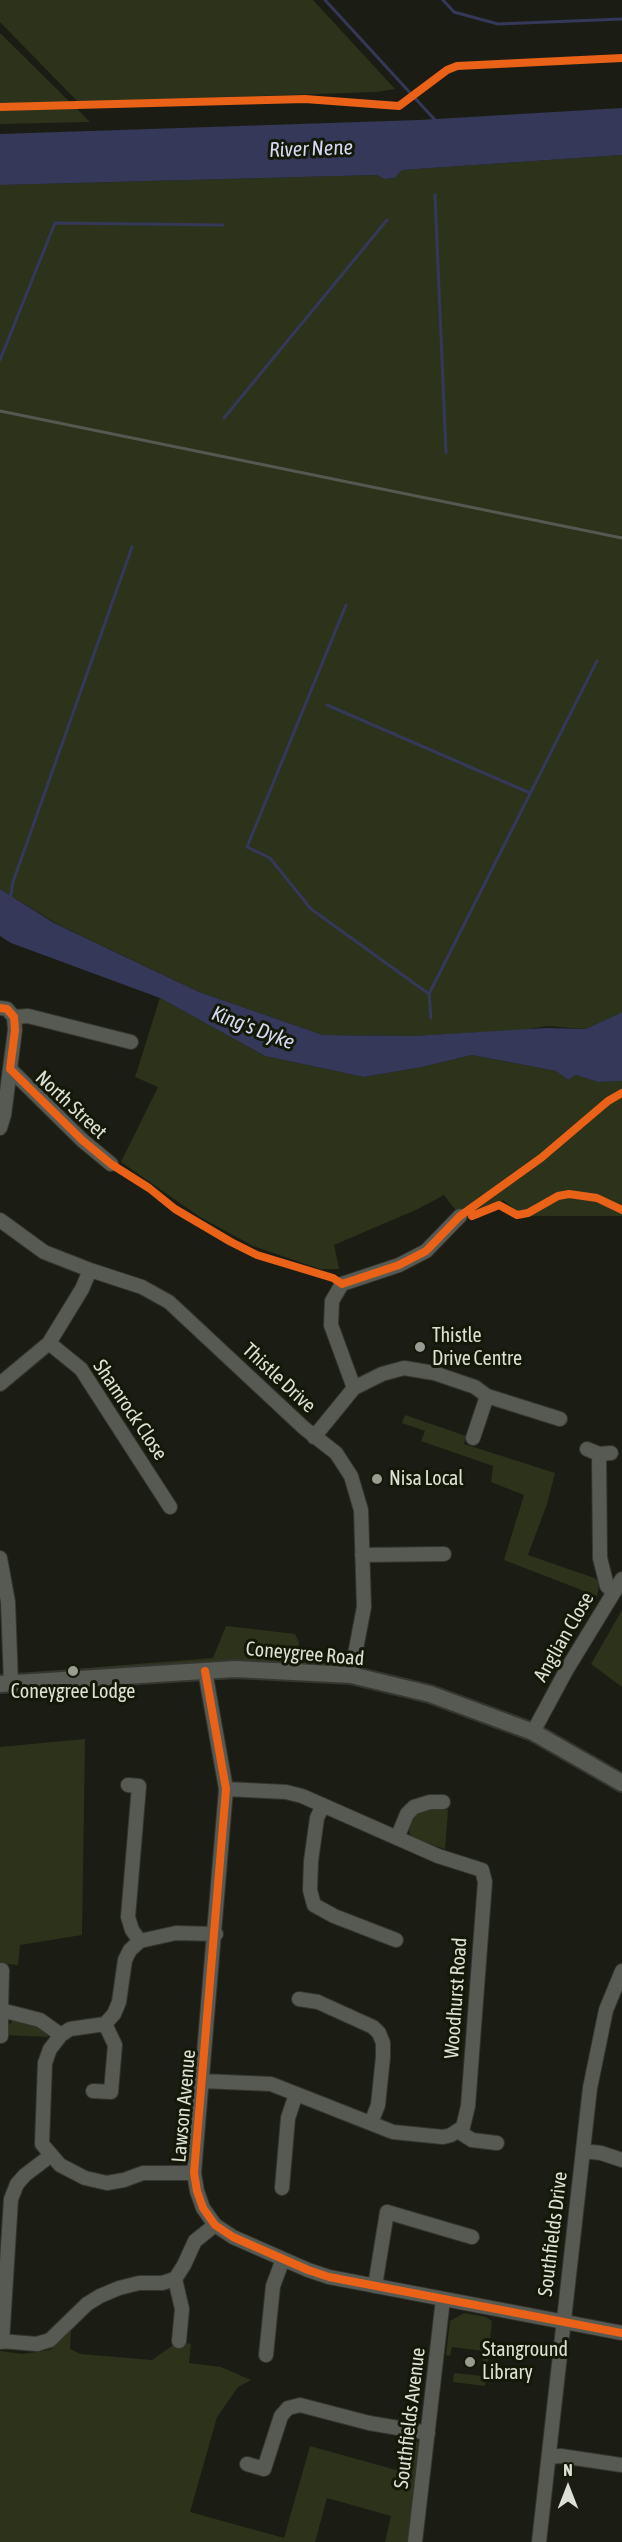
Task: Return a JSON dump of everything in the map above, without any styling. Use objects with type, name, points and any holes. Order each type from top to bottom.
[{"type":"street","points":[[0,1008],[7,1009],[14,1017],[15,1030],[4,1115],[0,1128]]},
{"type":"street","points":[[14,1017],[28,1016],[131,1042]]},
{"type":"street","name":"North Street","points":[[10,1069],[82,1140],[111,1164]]},
{"type":"street","points":[[354,1388],[331,1325],[332,1301],[342,1284],[399,1265],[426,1251],[460,1216]]},
{"type":"street","name":"Thistle Drive","points":[[0,1221],[44,1252],[142,1287],[169,1302],[315,1437],[336,1453],[351,1476],[361,1510],[364,1607],[351,1675]]},
{"type":"street","points":[[0,1384],[49,1343],[82,1289],[90,1270]]},
{"type":"street","name":"Shamrock Close","points":[[49,1343],[81,1369],[171,1507]]},
{"type":"street","points":[[315,1437],[354,1388],[382,1374],[404,1368],[434,1373],[475,1387],[486,1396],[560,1419]]},
{"type":"street","points":[[473,1439],[486,1396]]},
{"type":"street","name":"Anglian Close","points":[[533,1732],[613,1591],[607,1586],[600,1558],[599,1452]]},
{"type":"street","points":[[362,1555],[444,1554]]},
{"type":"street","points":[[0,1558],[8,1602],[5,1684]]},
{"type":"street","points":[[613,1591],[622,1579]]},
{"type":"street","name":"Coneygree Road","points":[[5,1684],[266,1669],[351,1675],[430,1694],[533,1732],[622,1783]]},
{"type":"street","name":"Lawson Avenue","points":[[205,1671],[226,1789],[216,1934],[194,2173],[196,2191],[203,2208],[215,2225],[233,2237],[329,2277],[622,2333]]},
{"type":"street","points":[[128,1785],[139,1786],[128,1917],[132,1930],[140,1941]]},
{"type":"street","name":"Woodhurst Road","points":[[226,1789],[286,1792],[302,1796],[438,1856],[482,1870],[485,1882],[468,2106],[463,2127],[458,2131]]},
{"type":"street","points":[[397,1838],[407,1814],[414,1807],[430,1802],[444,1802]]},
{"type":"street","points":[[323,1805],[317,1818],[311,1862],[310,1890],[314,1905],[334,1916],[396,1940]]},
{"type":"street","points":[[194,2173],[150,2172],[116,2182],[98,2182],[80,2176],[60,2165],[42,2144],[45,2063],[50,2049],[61,2035],[70,2029],[105,2024],[114,2014],[119,2002],[125,1960],[130,1950],[140,1941],[176,1933],[216,1934]]},
{"type":"street","points":[[1,2036],[2,1970]]},
{"type":"street","name":"Southfields Drive","points":[[539,2542],[583,2151],[598,2043],[622,1971]]},
{"type":"street","points":[[299,1999],[318,2002],[373,2027],[379,2033],[383,2043],[378,2105],[371,2123]]},
{"type":"street","points":[[1,2010],[40,2020],[61,2035]]},
{"type":"street","points":[[93,2091],[111,2092],[115,2045],[105,2024]]},
{"type":"street","points":[[202,2081],[271,2084],[393,2132],[443,2137],[458,2131],[472,2140],[497,2143]]},
{"type":"street","points":[[282,2188],[276,2169],[296,2094]]},
{"type":"street","points":[[583,2151],[601,2153],[622,2160]]},
{"type":"street","points":[[50,2156],[25,2175],[17,2184],[11,2199],[1,2342],[37,2344],[50,2340],[87,2304],[100,2296],[139,2283],[162,2283],[175,2279]]},
{"type":"street","points":[[375,2286],[387,2212],[472,2237]]},
{"type":"street","points":[[179,2341],[182,2309],[175,2279],[195,2241],[215,2225]]},
{"type":"street","points":[[266,2355],[273,2286],[283,2259]]},
{"type":"street","name":"Southfields Avenue","points":[[415,2542],[443,2299]]},
{"type":"street","points":[[247,2464],[264,2469],[280,2416],[288,2408],[300,2405],[369,2423],[428,2433]]},
{"type":"street","points":[[549,2457],[561,2456],[622,2465]]},
{"type":"green space","points":[[0,0],[313,0],[395,89],[377,92],[78,102],[0,22]]},
{"type":"green space","points":[[0,33],[90,122],[0,124]]},
{"type":"green space","points":[[622,155],[622,1012],[586,1029],[546,1026],[524,1030],[412,1036],[323,1035],[199,992],[57,924],[0,889],[0,185],[377,175],[384,179],[395,178],[402,170]]},
{"type":"green space","points":[[160,998],[265,1056],[364,1077],[472,1055],[556,1071],[568,1080],[576,1075],[598,1082],[622,1081],[622,1216],[523,1216],[503,1200],[471,1220],[457,1212],[444,1195],[418,1209],[334,1245],[339,1269],[320,1269],[253,1246],[200,1217],[121,1162],[158,1087],[135,1077]]},
{"type":"green space","points":[[405,1415],[466,1436],[464,1444],[555,1473],[547,1504],[528,1555],[600,1580],[597,1596],[504,1560],[524,1495],[491,1482],[493,1466],[421,1441],[425,1431],[402,1423]]},
{"type":"green space","points":[[622,1610],[622,1687],[591,1664]]},
{"type":"green space","points":[[226,1626],[295,1634],[299,1642],[297,1656],[335,1662],[334,1667],[295,1662],[247,1661],[34,1676],[35,1672],[213,1658]]},
{"type":"green space","points":[[85,1739],[82,1935],[20,1945],[18,1965],[0,1963],[0,1747]]},
{"type":"green space","points":[[425,1807],[448,1810],[445,1849],[430,1844],[427,1846],[415,1840],[410,1834],[408,1825],[410,1819]]},
{"type":"green space","points":[[16,2018],[40,2023],[48,2037],[5,2035],[6,2027]]},
{"type":"green space","points":[[464,2313],[486,2317],[492,2321],[485,2386],[453,2382],[454,2373],[482,2376],[484,2351],[452,2347],[450,2356],[446,2355],[450,2321]]},
{"type":"green space","points":[[71,2330],[70,2349],[81,2354],[152,2360],[179,2341],[191,2344],[189,2363],[221,2367],[251,2380],[238,2387],[217,2417],[190,2512],[284,2538],[310,2446],[396,2470],[401,2459],[403,2437],[413,2437],[418,2443],[419,2450],[409,2542],[385,2542],[391,2516],[327,2498],[315,2542],[0,2542],[0,2351],[22,2354],[50,2350]]},
{"type":"water","name":"River Nene","points":[[622,108],[622,155],[402,170],[395,178],[384,179],[377,175],[0,185],[0,134],[419,120]]},
{"type":"water","name":"King's Dyke","points":[[0,889],[54,923],[199,992],[323,1035],[412,1036],[546,1028],[586,1029],[622,1012],[622,1081],[598,1082],[576,1075],[568,1080],[556,1071],[472,1055],[364,1077],[265,1056],[160,998],[11,943],[0,936]]},
{"type":"waterway","points":[[325,0],[435,120]]},
{"type":"waterway","points":[[443,0],[454,12],[498,24],[622,19]]},
{"type":"waterway","points":[[435,195],[446,453]]},
{"type":"waterway","points":[[224,418],[387,220]]},
{"type":"waterway","points":[[0,360],[55,223],[223,225]]},
{"type":"waterway","points":[[10,899],[13,882],[132,547]]},
{"type":"waterway","points":[[346,605],[247,847],[270,858],[311,909],[429,994],[431,1018]]},
{"type":"waterway","points":[[429,994],[597,661]]},
{"type":"waterway","points":[[327,705],[530,793]]},
{"type":"railway","points":[[0,411],[622,538]]},
{"type":"cycle path","points":[[0,107],[305,99],[399,106],[447,70],[457,66],[622,58]]},
{"type":"cycle path","points":[[0,1008],[7,1009],[14,1017],[15,1030],[10,1069],[82,1140],[111,1164],[149,1188],[175,1209],[231,1242],[257,1255],[333,1278],[342,1284],[399,1265],[426,1251],[460,1216],[541,1158],[608,1101],[622,1093]]},
{"type":"cycle path","points":[[472,1216],[499,1205],[517,1215],[528,1213],[558,1196],[569,1194],[597,1198],[622,1210]]},
{"type":"cycle path","points":[[205,1671],[226,1789],[194,2173],[203,2208],[215,2225],[233,2237],[329,2277],[622,2333]]},
{"type":"place","name":"Thistle Drive Centre","points":[[420,1347]]},
{"type":"place","name":"Nisa Local","points":[[377,1479]]},
{"type":"place","name":"Coneygree Lodge","points":[[73,1671]]},
{"type":"place","name":"Stanground Library","points":[[470,2362]]}]
